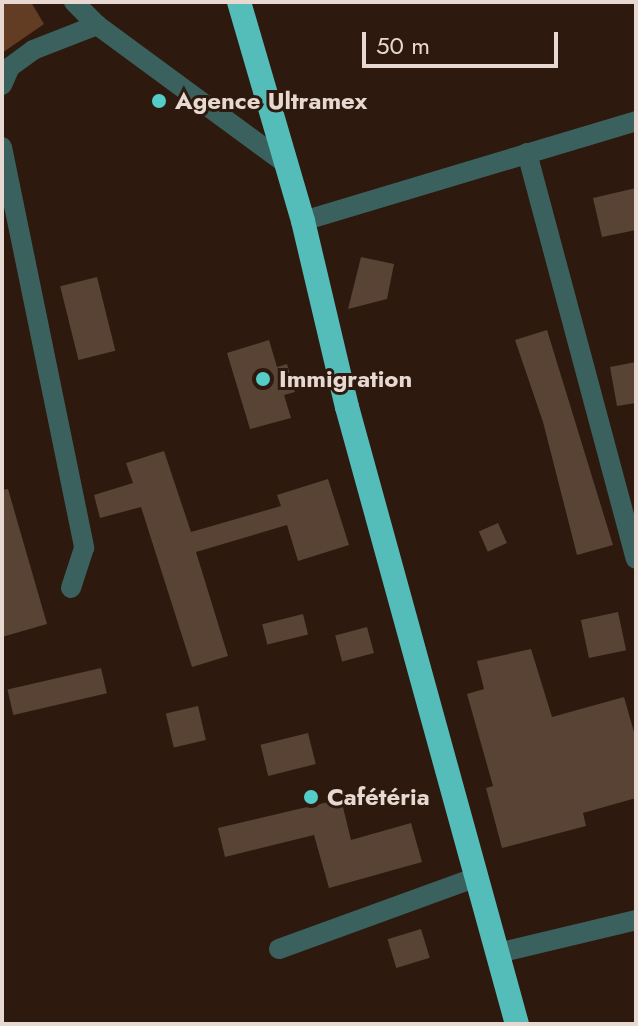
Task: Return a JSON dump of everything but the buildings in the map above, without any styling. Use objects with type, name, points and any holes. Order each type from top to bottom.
[{"type":"highway","points":[[239,2],[303,221],[347,407],[517,1024]]},
{"type":"street","points":[[74,2],[97,25],[285,163]]},
{"type":"street","points":[[2,85],[10,67],[33,50],[97,25]]},
{"type":"street","points":[[303,221],[636,121]]},
{"type":"street","points":[[2,147],[84,548],[71,588]]},
{"type":"street","points":[[527,153],[636,559]]},
{"type":"street","points":[[279,949],[477,877]]},
{"type":"street","points":[[498,953],[636,920]]},
{"type":"shaded area","points":[[2,2],[31,2],[44,24],[2,53]]},
{"type":"place","name":"Agence Ultramex","points":[[159,101]]},
{"type":"place","name":"Immigration","points":[[263,379]]},
{"type":"place","name":"Cafétéria","points":[[311,797]]}]
